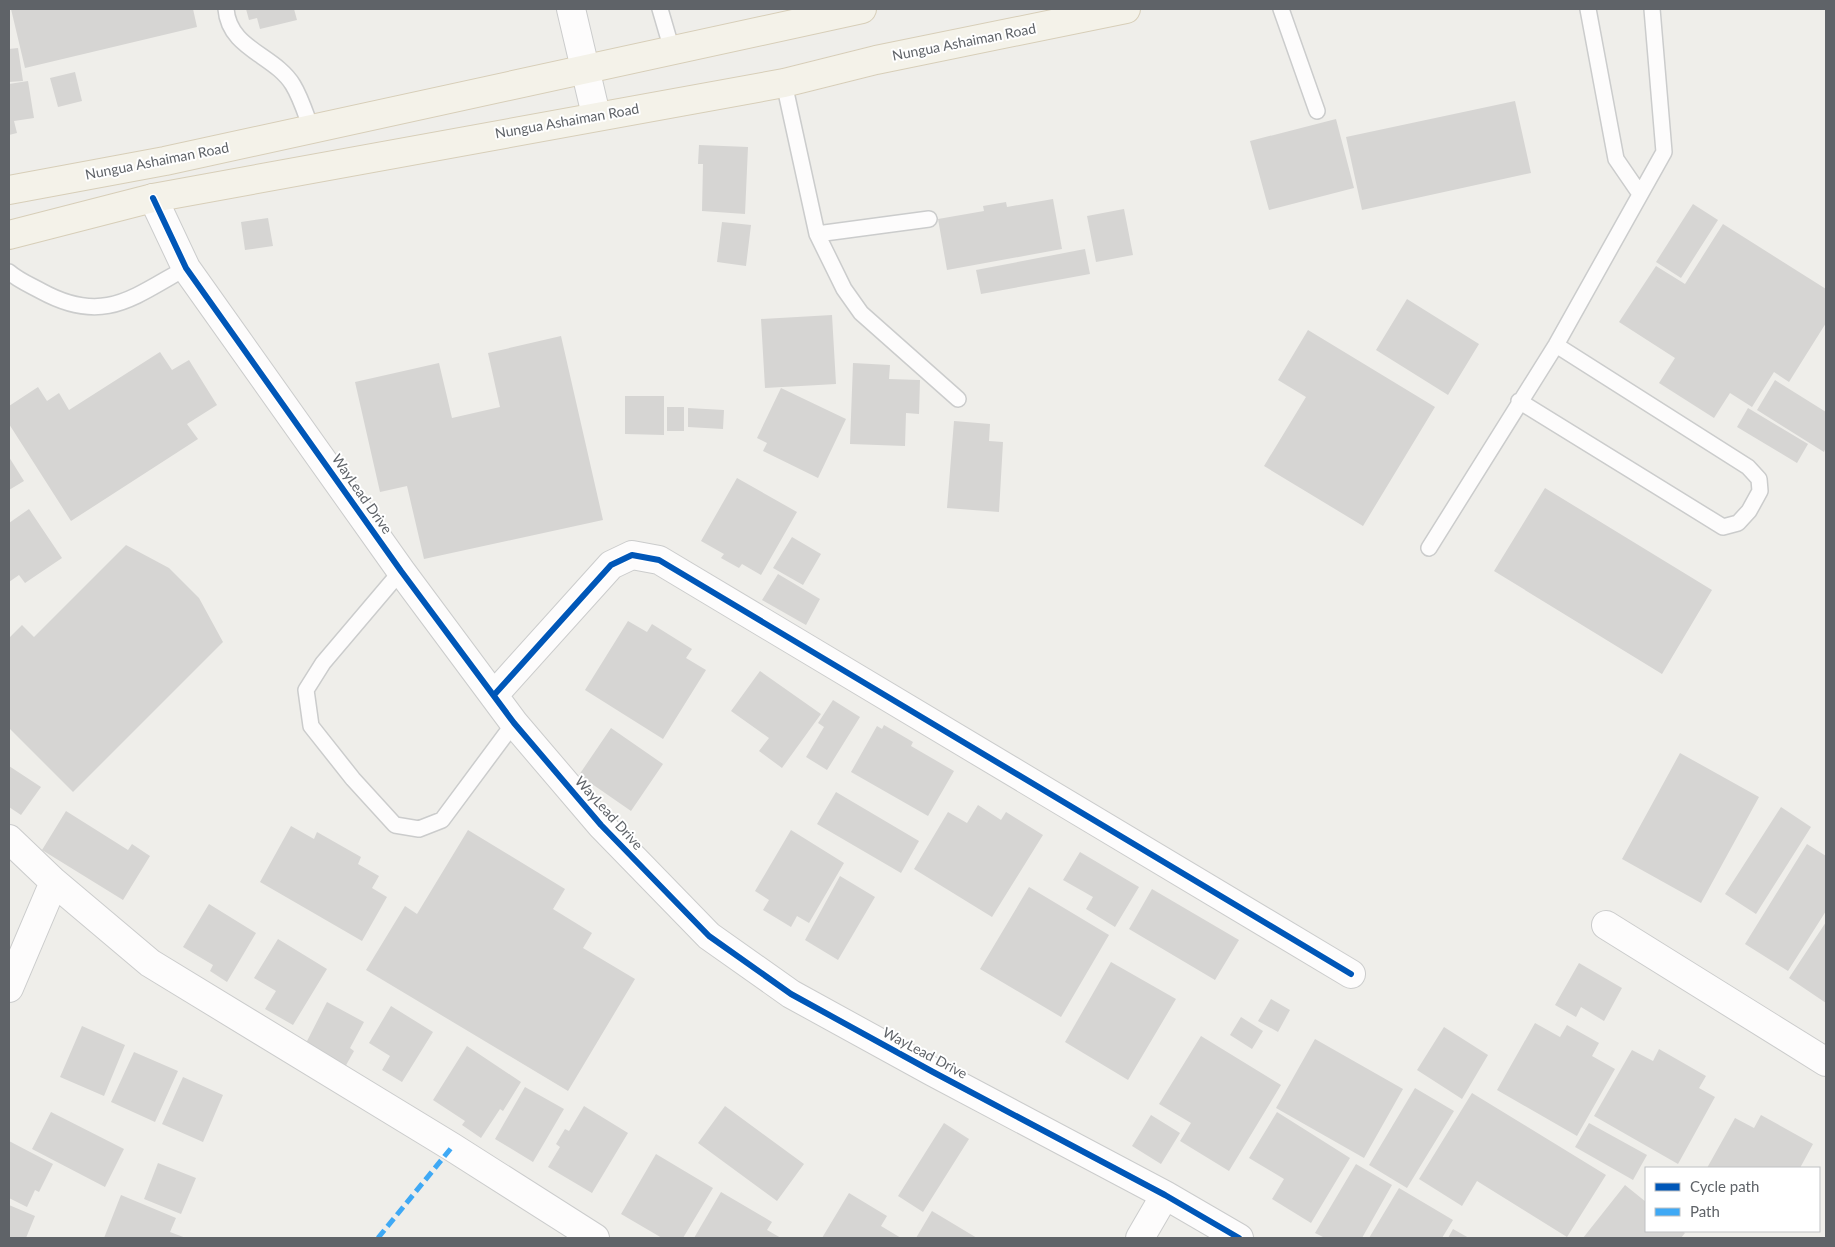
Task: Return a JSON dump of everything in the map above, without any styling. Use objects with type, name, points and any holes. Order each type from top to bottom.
[{"type":"main road","name":"Nungua Ashaiman Road","points":[[9,190],[165,161],[311,128],[584,71],[672,50],[778,17],[862,9]]},
{"type":"main road","name":"Nungua Ashaiman Road","points":[[9,235],[154,198],[596,115],[784,83],[876,60],[1126,9]]},
{"type":"street","points":[[570,9],[596,115]]},
{"type":"street","name":"WayLead Drive","points":[[154,198],[186,268],[401,571],[514,722],[601,825],[709,936],[791,994],[942,1077],[1165,1195],[1239,1238]]},
{"type":"street","points":[[494,695],[611,565],[632,555],[659,560],[1351,974]]},
{"type":"street","points":[[9,839],[54,882],[150,963],[452,1147],[595,1238]]},
{"type":"street","points":[[9,988],[54,882]]},
{"type":"street","points":[[1606,925],[1826,1062]]},
{"type":"street","points":[[1140,1238],[1165,1195]]},
{"type":"lane","points":[[226,9],[227,23],[238,37],[293,84],[311,128]]},
{"type":"lane","points":[[660,9],[672,50]]},
{"type":"lane","points":[[1281,9],[1316,111]]},
{"type":"lane","points":[[1588,9],[1616,160],[1640,194]]},
{"type":"lane","points":[[1429,548],[1519,401],[1556,345],[1664,152],[1652,9]]},
{"type":"lane","points":[[784,83],[817,234],[844,289],[861,313],[958,399]]},
{"type":"lane","points":[[817,234],[930,219]]},
{"type":"lane","points":[[9,272],[60,302],[91,308],[125,302],[186,268]]},
{"type":"lane","points":[[1519,401],[1723,527],[1738,524],[1749,511],[1760,491],[1759,479],[1748,467],[1556,345]]},
{"type":"lane","points":[[401,571],[323,663],[306,690],[311,726],[353,779],[395,825],[419,828],[442,820],[514,722]]},
{"type":"building","points":[[11,9],[193,9],[197,27],[25,68]]},
{"type":"building","points":[[246,9],[294,9],[297,20],[260,29],[257,18],[249,20]]},
{"type":"building","points":[[18,48],[23,81],[9,82],[9,49]]},
{"type":"building","points":[[75,72],[82,101],[58,107],[50,78]]},
{"type":"building","points":[[28,81],[34,118],[14,121],[17,133],[9,135],[9,84]]},
{"type":"building","points":[[1515,101],[1531,173],[1362,210],[1346,137]]},
{"type":"building","points":[[1336,119],[1354,188],[1269,210],[1250,141]]},
{"type":"building","points":[[699,145],[748,147],[745,214],[702,211],[703,164],[698,164]]},
{"type":"building","points":[[1053,199],[1062,249],[947,270],[938,219],[984,211],[983,206],[1006,202],[1007,207]]},
{"type":"building","points":[[1693,204],[1718,220],[1681,278],[1656,262]]},
{"type":"building","points":[[1124,209],[1133,255],[1096,262],[1087,216]]},
{"type":"building","points":[[268,218],[273,246],[245,250],[241,222]]},
{"type":"building","points":[[722,222],[751,225],[746,266],[717,262]]},
{"type":"building","points":[[1723,224],[1826,289],[1826,323],[1789,382],[1774,372],[1752,407],[1730,393],[1714,418],[1659,383],[1675,358],[1619,322],[1656,266],[1685,284]]},
{"type":"building","points":[[1085,249],[1090,274],[981,294],[976,270]]},
{"type":"building","points":[[1407,299],[1479,344],[1448,395],[1376,350]]},
{"type":"building","points":[[832,315],[836,384],[765,388],[761,319]]},
{"type":"building","points":[[1308,330],[1435,407],[1363,526],[1264,466],[1306,397],[1278,380]]},
{"type":"building","points":[[561,336],[603,520],[424,559],[407,486],[380,492],[355,382],[439,363],[452,418],[500,407],[488,353]]},
{"type":"building","points":[[160,352],[172,370],[189,360],[217,405],[187,424],[198,439],[71,521],[9,424],[9,406],[38,387],[47,401],[59,393],[69,410]]},
{"type":"building","points":[[853,363],[890,365],[889,379],[920,380],[919,414],[906,413],[905,446],[850,444]]},
{"type":"building","points":[[1775,380],[1826,412],[1826,447],[1824,452],[1757,410]]},
{"type":"building","points":[[781,388],[846,419],[818,478],[763,451],[767,443],[757,438]]},
{"type":"building","points":[[625,396],[664,396],[664,435],[625,434]]},
{"type":"building","points":[[667,407],[684,407],[684,431],[667,431]]},
{"type":"building","points":[[688,408],[724,410],[723,429],[688,427]]},
{"type":"building","points":[[1748,408],[1808,444],[1797,463],[1737,427]]},
{"type":"building","points":[[954,421],[990,424],[989,441],[1003,442],[999,512],[947,508]]},
{"type":"building","points":[[9,457],[24,481],[9,490]]},
{"type":"building","points":[[737,478],[797,512],[761,575],[742,564],[739,568],[721,558],[724,554],[701,541]]},
{"type":"building","points":[[1545,488],[1712,590],[1662,674],[1494,571]]},
{"type":"building","points":[[29,509],[62,558],[25,583],[19,575],[9,582],[9,523]]},
{"type":"building","points":[[792,537],[821,554],[803,585],[773,568]]},
{"type":"building","points":[[126,545],[169,568],[199,598],[223,642],[73,792],[9,728],[9,638],[22,625],[34,637]]},
{"type":"building","points":[[778,574],[820,599],[806,625],[762,600]]},
{"type":"building","points":[[628,621],[647,632],[652,624],[692,649],[686,658],[706,670],[663,739],[585,690]]},
{"type":"building","points":[[760,671],[821,714],[782,768],[759,751],[769,738],[731,711]]},
{"type":"building","points":[[833,700],[860,717],[827,770],[806,757],[824,727],[818,723]]},
{"type":"building","points":[[884,725],[913,742],[911,746],[954,771],[928,816],[851,772],[877,726],[882,729]]},
{"type":"building","points":[[611,728],[663,764],[631,811],[579,775]]},
{"type":"building","points":[[1680,753],[1759,797],[1701,903],[1622,859]]},
{"type":"building","points":[[9,766],[41,787],[21,815],[9,807]]},
{"type":"building","points":[[836,792],[919,841],[901,873],[817,824]]},
{"type":"building","points":[[978,805],[1001,820],[1006,812],[1043,835],[992,917],[914,869],[948,812],[967,823]]},
{"type":"building","points":[[1781,807],[1811,827],[1756,914],[1725,894]]},
{"type":"building","points":[[66,811],[128,850],[132,844],[150,856],[123,900],[42,850]]},
{"type":"building","points":[[291,826],[314,839],[317,832],[361,857],[358,864],[379,876],[372,888],[387,897],[362,941],[260,882]]},
{"type":"building","points":[[468,830],[565,889],[553,909],[592,933],[583,948],[635,979],[568,1091],[366,970],[405,906],[417,914]]},
{"type":"building","points":[[791,830],[844,863],[809,923],[797,916],[791,927],[763,910],[769,900],[755,891]]},
{"type":"building","points":[[1807,844],[1826,856],[1826,911],[1788,971],[1745,944]]},
{"type":"building","points":[[1080,852],[1139,887],[1115,927],[1086,909],[1093,897],[1063,880]]},
{"type":"building","points":[[840,876],[875,897],[838,960],[805,940]]},
{"type":"building","points":[[1029,887],[1109,935],[1061,1017],[980,969]]},
{"type":"building","points":[[1152,889],[1239,940],[1215,980],[1129,929]]},
{"type":"building","points":[[209,904],[256,933],[227,982],[210,971],[213,965],[183,947]]},
{"type":"building","points":[[1826,922],[1826,1003],[1789,978]]},
{"type":"building","points":[[278,939],[327,969],[293,1025],[265,1009],[276,991],[254,978]]},
{"type":"building","points":[[1111,962],[1176,999],[1128,1080],[1065,1042]]},
{"type":"building","points":[[1579,963],[1622,988],[1604,1021],[1581,1007],[1576,1017],[1555,1005]]},
{"type":"building","points":[[1271,999],[1290,1010],[1278,1032],[1258,1021]]},
{"type":"building","points":[[327,1002],[364,1022],[350,1048],[354,1051],[345,1067],[305,1045]]},
{"type":"building","points":[[391,1006],[433,1032],[402,1082],[382,1070],[390,1056],[369,1043]]},
{"type":"building","points":[[1241,1017],[1263,1031],[1252,1049],[1230,1035]]},
{"type":"building","points":[[1535,1023],[1560,1037],[1567,1025],[1599,1043],[1592,1056],[1615,1069],[1577,1136],[1497,1090]]},
{"type":"building","points":[[82,1026],[125,1045],[104,1096],[60,1077]]},
{"type":"building","points":[[1444,1027],[1488,1055],[1462,1099],[1417,1070]]},
{"type":"building","points":[[1201,1036],[1281,1085],[1229,1171],[1180,1141],[1191,1123],[1159,1104]]},
{"type":"building","points":[[1315,1039],[1403,1089],[1364,1158],[1276,1108]]},
{"type":"building","points":[[467,1046],[521,1082],[503,1111],[500,1109],[481,1138],[462,1125],[465,1121],[433,1100]]},
{"type":"building","points":[[1659,1049],[1706,1076],[1699,1088],[1715,1097],[1678,1164],[1594,1116],[1632,1050],[1653,1061]]},
{"type":"building","points":[[134,1052],[178,1071],[155,1122],[111,1102]]},
{"type":"building","points":[[183,1077],[223,1095],[203,1142],[162,1124]]},
{"type":"building","points":[[525,1087],[564,1109],[533,1162],[495,1139]]},
{"type":"building","points":[[1415,1088],[1454,1111],[1407,1188],[1369,1165]]},
{"type":"building","points":[[1472,1093],[1606,1175],[1567,1237],[1477,1181],[1462,1206],[1419,1179]]},
{"type":"building","points":[[584,1106],[628,1133],[592,1193],[548,1167],[560,1147],[556,1144],[565,1129],[569,1131]]},
{"type":"building","points":[[725,1106],[804,1164],[777,1201],[698,1143]]},
{"type":"building","points":[[51,1112],[124,1149],[105,1187],[32,1149]]},
{"type":"building","points":[[1277,1112],[1350,1158],[1311,1223],[1272,1199],[1284,1179],[1249,1158]]},
{"type":"building","points":[[1151,1115],[1180,1133],[1161,1164],[1132,1146]]},
{"type":"building","points":[[1761,1115],[1813,1144],[1801,1167],[1708,1167],[1735,1118],[1754,1128]]},
{"type":"building","points":[[944,1123],[969,1139],[923,1212],[898,1196]]},
{"type":"building","points":[[1589,1123],[1647,1155],[1633,1180],[1575,1147]]},
{"type":"building","points":[[9,1141],[53,1164],[39,1192],[35,1190],[27,1207],[9,1198]]},
{"type":"building","points":[[656,1154],[713,1188],[683,1238],[662,1238],[621,1214]]},
{"type":"building","points":[[158,1163],[196,1178],[181,1214],[144,1199]]},
{"type":"building","points":[[1356,1164],[1392,1185],[1362,1238],[1325,1238],[1315,1233]]},
{"type":"building","points":[[1625,1185],[1645,1201],[1645,1232],[1685,1233],[1681,1238],[1583,1238]]},
{"type":"building","points":[[1399,1188],[1453,1220],[1442,1238],[1369,1238]]},
{"type":"building","points":[[721,1192],[772,1222],[767,1230],[781,1238],[694,1238]]},
{"type":"building","points":[[849,1193],[887,1216],[881,1226],[901,1238],[822,1238]]},
{"type":"building","points":[[121,1195],[176,1218],[170,1232],[186,1238],[104,1238]]},
{"type":"building","points":[[9,1205],[35,1216],[26,1238],[9,1238]]},
{"type":"building","points":[[932,1211],[977,1238],[916,1238]]},
{"type":"building","points":[[1453,1229],[1469,1238],[1448,1238]]},
{"type":"marked path","points":[[378,1238],[452,1147]]},
{"type":"cycle path","points":[[153,198],[186,268],[401,571],[514,723],[601,825],[709,936],[791,994],[1165,1195],[1239,1238]]},
{"type":"cycle path","points":[[494,695],[611,565],[632,555],[659,560],[1351,974]]}]
